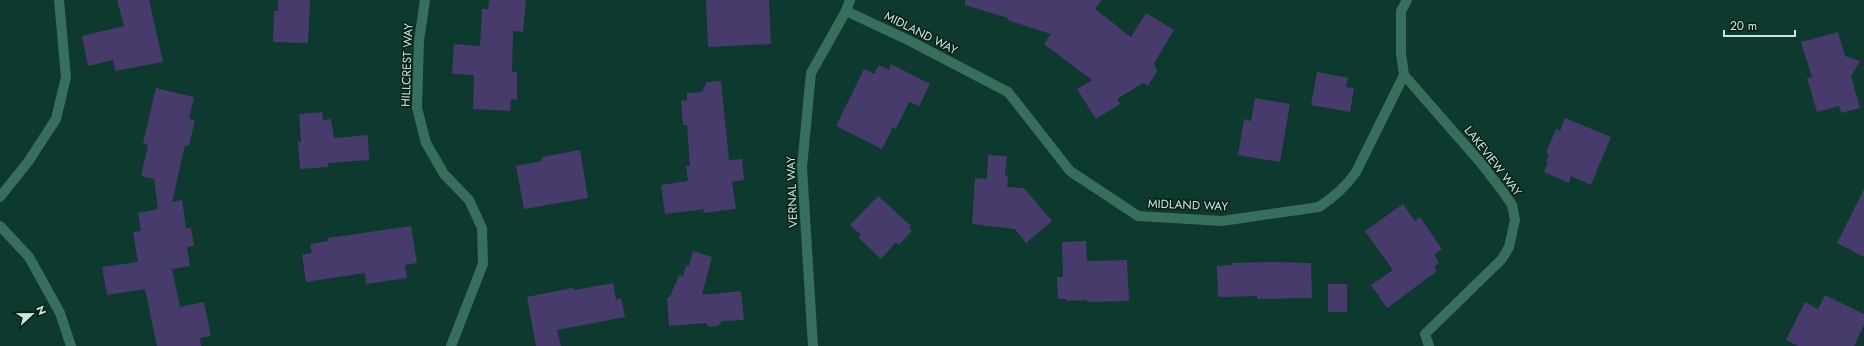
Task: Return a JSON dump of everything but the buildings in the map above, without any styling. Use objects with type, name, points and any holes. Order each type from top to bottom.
[{"type":"street","points":[[0,197],[28,162],[56,119],[66,77],[59,0]]},
{"type":"street","name":"HILLCREST WAY","points":[[425,0],[419,41],[417,108],[426,143],[444,174],[468,200],[482,228],[483,264],[450,346]]},
{"type":"street","name":"VERNAL WAY","points":[[813,346],[802,167],[810,81],[811,73],[846,11],[850,0]]},
{"type":"street","points":[[1404,75],[1400,53],[1401,11],[1407,0]]},
{"type":"street","name":"MIDLAND WAY","points":[[846,11],[908,40],[1008,92],[1070,171],[1138,216],[1222,221],[1319,207],[1330,200],[1347,185],[1356,172],[1404,75]]},
{"type":"street","name":"LAKEVIEW WAY","points":[[1404,75],[1488,173],[1512,205],[1516,220],[1506,254],[1425,334],[1429,346]]},
{"type":"street","points":[[0,226],[29,257],[60,313],[71,346]]}]
